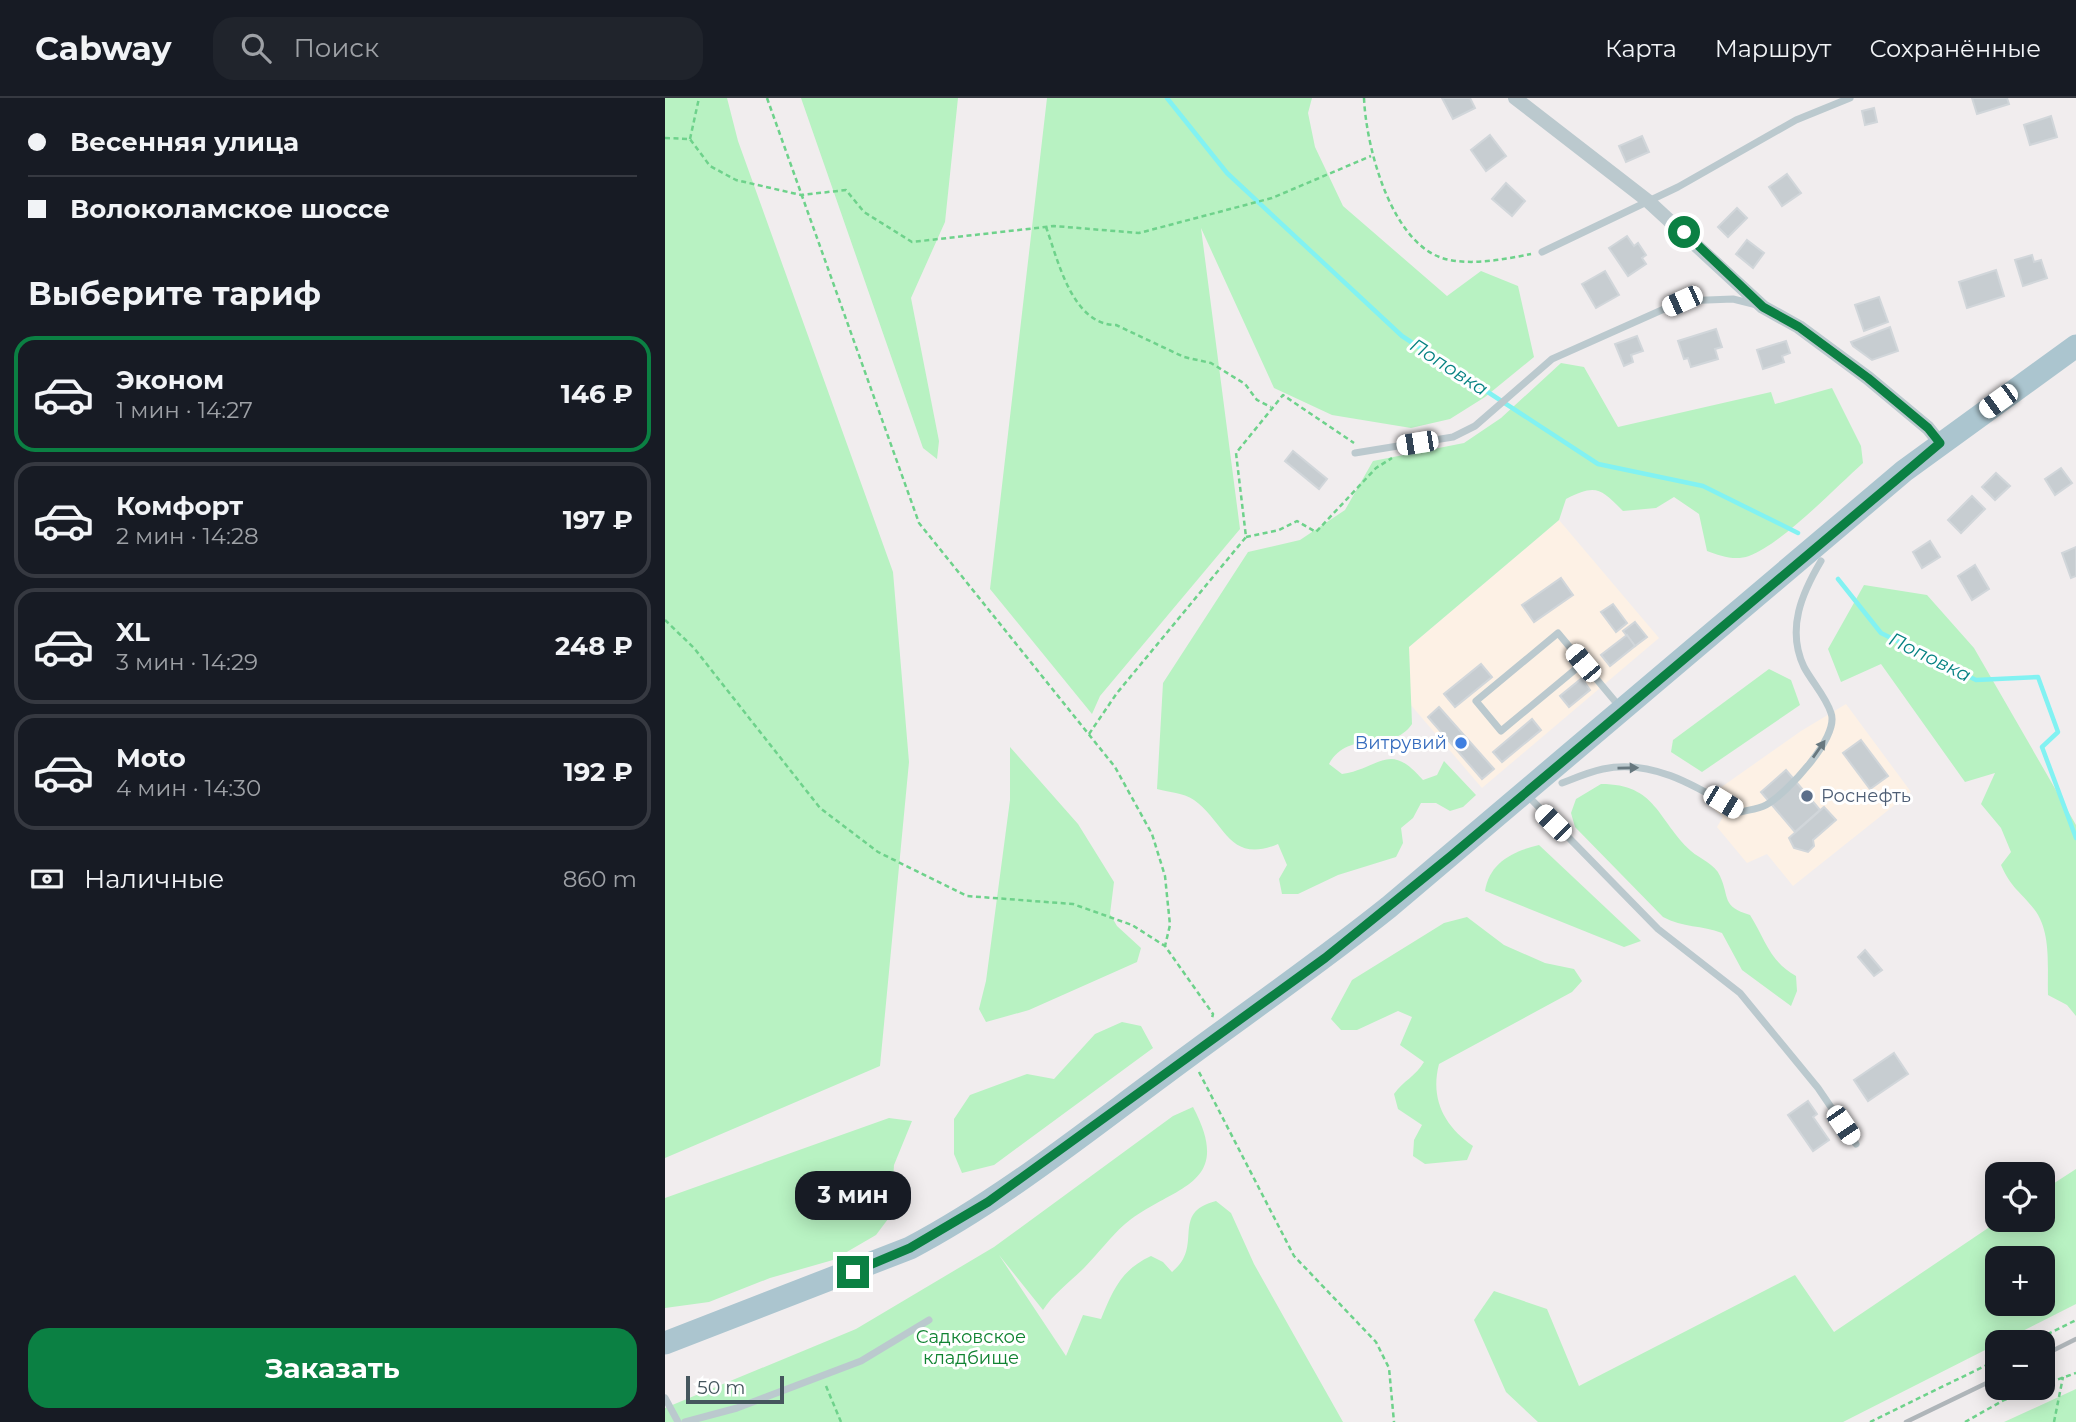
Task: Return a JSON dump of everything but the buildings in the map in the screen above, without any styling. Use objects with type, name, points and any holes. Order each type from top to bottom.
[{"type":"main road","points":[[665,1359],[869,1282],[955,1241],[1055,1173],[1335,969],[1530,799],[1623,711],[1940,443],[2076,346]]},
{"type":"main road","points":[[665,1343],[875,1263],[947,1229],[1045,1162],[1325,958],[1530,799],[1562,783],[1949,454],[2076,364]]},
{"type":"street","points":[[1515,98],[1649,201],[1763,307],[1799,327],[1868,378],[1928,428],[1940,443]]},
{"type":"lane","points":[[1542,252],[1649,201],[1796,120],[1850,98]]},
{"type":"lane","points":[[1355,453],[1453,437],[1475,426],[1552,359],[1682,301],[1733,299],[1763,307]]},
{"type":"lane","points":[[1562,783],[1605,769],[1640,768],[1672,775],[1740,812],[1765,806],[1783,791],[1800,776],[1830,733],[1832,715],[1803,665],[1796,642],[1797,619],[1804,590],[1821,561]]},
{"type":"lane","points":[[1583,663],[1501,731],[1476,701],[1558,632],[1623,711]]},
{"type":"lane","points":[[1530,799],[1658,929],[1740,993],[1818,1088],[1856,1144]]},
{"type":"lane","points":[[685,1422],[737,1408],[861,1361],[929,1320]]},
{"type":"lane","points":[[665,1398],[678,1422]]},
{"type":"path","points":[[699,98],[690,139],[710,166],[727,175],[801,195],[846,190],[864,212],[912,242],[1046,227],[1139,233],[1272,198],[1371,156]]},
{"type":"path","points":[[767,98],[919,523],[1115,767],[1152,834],[1165,876],[1170,925],[1165,946]]},
{"type":"path","points":[[1364,98],[1371,156],[1399,219],[1422,247],[1449,260],[1498,260],[1542,252]]},
{"type":"path","points":[[665,138],[690,139]]},
{"type":"path","points":[[1046,227],[1062,272],[1087,316],[1106,325],[1115,325],[1184,357],[1211,363],[1245,384],[1257,400],[1271,407]]},
{"type":"path","points":[[1246,537],[1236,453],[1283,395],[1366,451]]},
{"type":"path","points":[[1089,734],[1117,694],[1246,537],[1279,530],[1297,521],[1316,532],[1376,468],[1417,443]]},
{"type":"path","points":[[665,621],[695,649],[820,808],[878,852],[967,896],[1073,904],[1132,925],[1165,946],[1213,1014]]},
{"type":"path","points":[[1197,1068],[1294,1256],[1376,1342],[1389,1368],[1394,1422]]},
{"type":"path","points":[[2055,1330],[2076,1320]]},
{"type":"path","points":[[1870,1422],[1985,1366]]},
{"type":"path","points":[[2055,1380],[2076,1372]]},
{"type":"path","points":[[822,1376],[841,1422]]},
{"type":"path","points":[[2054,1422],[2063,1377]]},
{"type":"path","points":[[1965,1422],[2004,1400]]},
{"type":"shaded area","points":[[1559,520],[1659,638],[1482,788],[1410,704],[1409,647]]},
{"type":"shaded area","name":"Роснефть","points":[[1846,704],[1911,792],[1793,886],[1767,854],[1747,863],[1717,827],[1723,817],[1703,800],[1801,731]]},
{"type":"green space","points":[[665,98],[727,98],[738,141],[893,572],[909,762],[880,1066],[665,1158]]},
{"type":"green space","points":[[801,98],[958,98],[945,222],[911,298],[939,441],[937,459],[923,448]]},
{"type":"green space","points":[[1047,98],[1312,98],[1308,113],[1315,147],[1343,206],[1447,296],[1481,271],[1518,286],[1534,357],[1485,397],[1450,419],[1411,428],[1332,415],[1274,388],[1201,228],[1240,529],[1100,696],[1092,714],[990,589]]},
{"type":"green space","points":[[1561,363],[1584,367],[1618,427],[1771,392],[1775,404],[1832,388],[1861,446],[1863,463],[1777,540],[1749,556],[1738,558],[1707,551],[1699,514],[1674,497],[1656,508],[1623,511],[1609,497],[1597,491],[1584,491],[1566,499],[1559,520],[1409,647],[1412,724],[1393,738],[1348,746],[1329,764],[1342,774],[1393,759],[1411,768],[1423,780],[1437,775],[1444,761],[1476,795],[1463,807],[1450,811],[1436,803],[1421,803],[1413,818],[1401,828],[1403,843],[1396,857],[1338,875],[1298,894],[1282,894],[1279,879],[1287,865],[1278,844],[1262,849],[1249,849],[1238,845],[1194,800],[1157,789],[1163,683],[1248,552],[1300,540],[1345,510],[1373,461],[1464,443],[1501,418]]},
{"type":"green space","points":[[1864,585],[1927,595],[1974,648],[2076,825],[2076,1016],[2067,1005],[2048,995],[2044,928],[2034,909],[2012,884],[2001,865],[2011,852],[2001,828],[1981,804],[1995,773],[1965,782],[1881,664],[1841,682],[1828,649]]},
{"type":"green space","points":[[1769,669],[1791,680],[1800,705],[1702,772],[1671,752],[1673,740]]},
{"type":"green space","points":[[1010,747],[1078,824],[1114,882],[1110,914],[1117,926],[1141,948],[1137,962],[1029,1010],[986,1022],[979,1009],[986,981],[1010,800]]},
{"type":"green space","points":[[1601,784],[1634,790],[1645,797],[1691,851],[1715,868],[1730,905],[1750,915],[1774,957],[1796,976],[1797,991],[1791,1006],[1742,970],[1722,933],[1663,917],[1575,827],[1571,813],[1576,799]]},
{"type":"green space","points":[[1539,845],[1641,941],[1624,947],[1485,891],[1491,873],[1504,860]]},
{"type":"green space","points":[[1467,917],[1504,945],[1545,963],[1574,969],[1582,981],[1572,992],[1439,1064],[1436,1089],[1442,1111],[1454,1130],[1473,1146],[1467,1160],[1425,1164],[1413,1156],[1414,1140],[1422,1125],[1398,1109],[1394,1094],[1424,1062],[1400,1045],[1412,1017],[1398,1011],[1357,1030],[1341,1030],[1331,1019],[1352,980],[1444,923]]},
{"type":"green space","points":[[1122,1022],[1141,1026],[1153,1048],[994,1165],[962,1173],[954,1154],[954,1119],[970,1095],[1027,1074],[1054,1079],[1095,1034]]},
{"type":"green space","name":"Садковское кладбище","points":[[1193,1107],[1204,1134],[1207,1154],[1203,1169],[1178,1191],[1125,1224],[1043,1310],[999,1255],[1066,1356],[1083,1315],[1101,1319],[1114,1290],[1132,1268],[1151,1256],[1163,1262],[1172,1272],[1186,1252],[1190,1222],[1194,1213],[1202,1206],[1216,1201],[1231,1213],[1254,1264],[1343,1422],[665,1422],[665,1408],[856,1329],[994,1247],[1173,1116]]},
{"type":"green space","points":[[889,1118],[912,1121],[894,1165],[893,1180],[899,1195],[894,1211],[876,1235],[833,1260],[770,1278],[709,1302],[665,1308],[665,1198]]},
{"type":"green space","points":[[2076,1169],[2076,1304],[2055,1315],[2055,1246],[1985,1246],[1985,1316],[2052,1316],[2025,1330],[1985,1330],[1985,1350],[1843,1422],[1538,1422],[1506,1392],[1474,1320],[1494,1291],[1547,1309],[1579,1386],[1795,1275],[1834,1332],[1985,1230],[2055,1232],[2055,1183]]},
{"type":"green space","points":[[2076,1389],[2076,1422],[2004,1422],[2055,1400]]},
{"type":"waterway","name":"Поповка","points":[[1167,98],[1227,173],[1402,336],[1598,464],[1703,486],[1798,533]]},
{"type":"waterway","name":"Поповка","points":[[1838,579],[1881,633],[1976,680],[2038,677],[2058,732],[2042,747],[2076,838]]},
{"type":"railway","points":[[2055,1350],[2076,1339]]},
{"type":"railway","points":[[1906,1422],[1985,1384]]},
{"type":"place","name":"Витрувий","points":[[1461,743]]},
{"type":"place","name":"Роснефть","points":[[1807,796]]},
{"type":"route","points":[[853,1272],[947,1229],[988,1202],[1325,958],[1452,855],[1851,515],[1940,443],[1928,428],[1868,378],[1799,327],[1763,307],[1684,232]]}]
